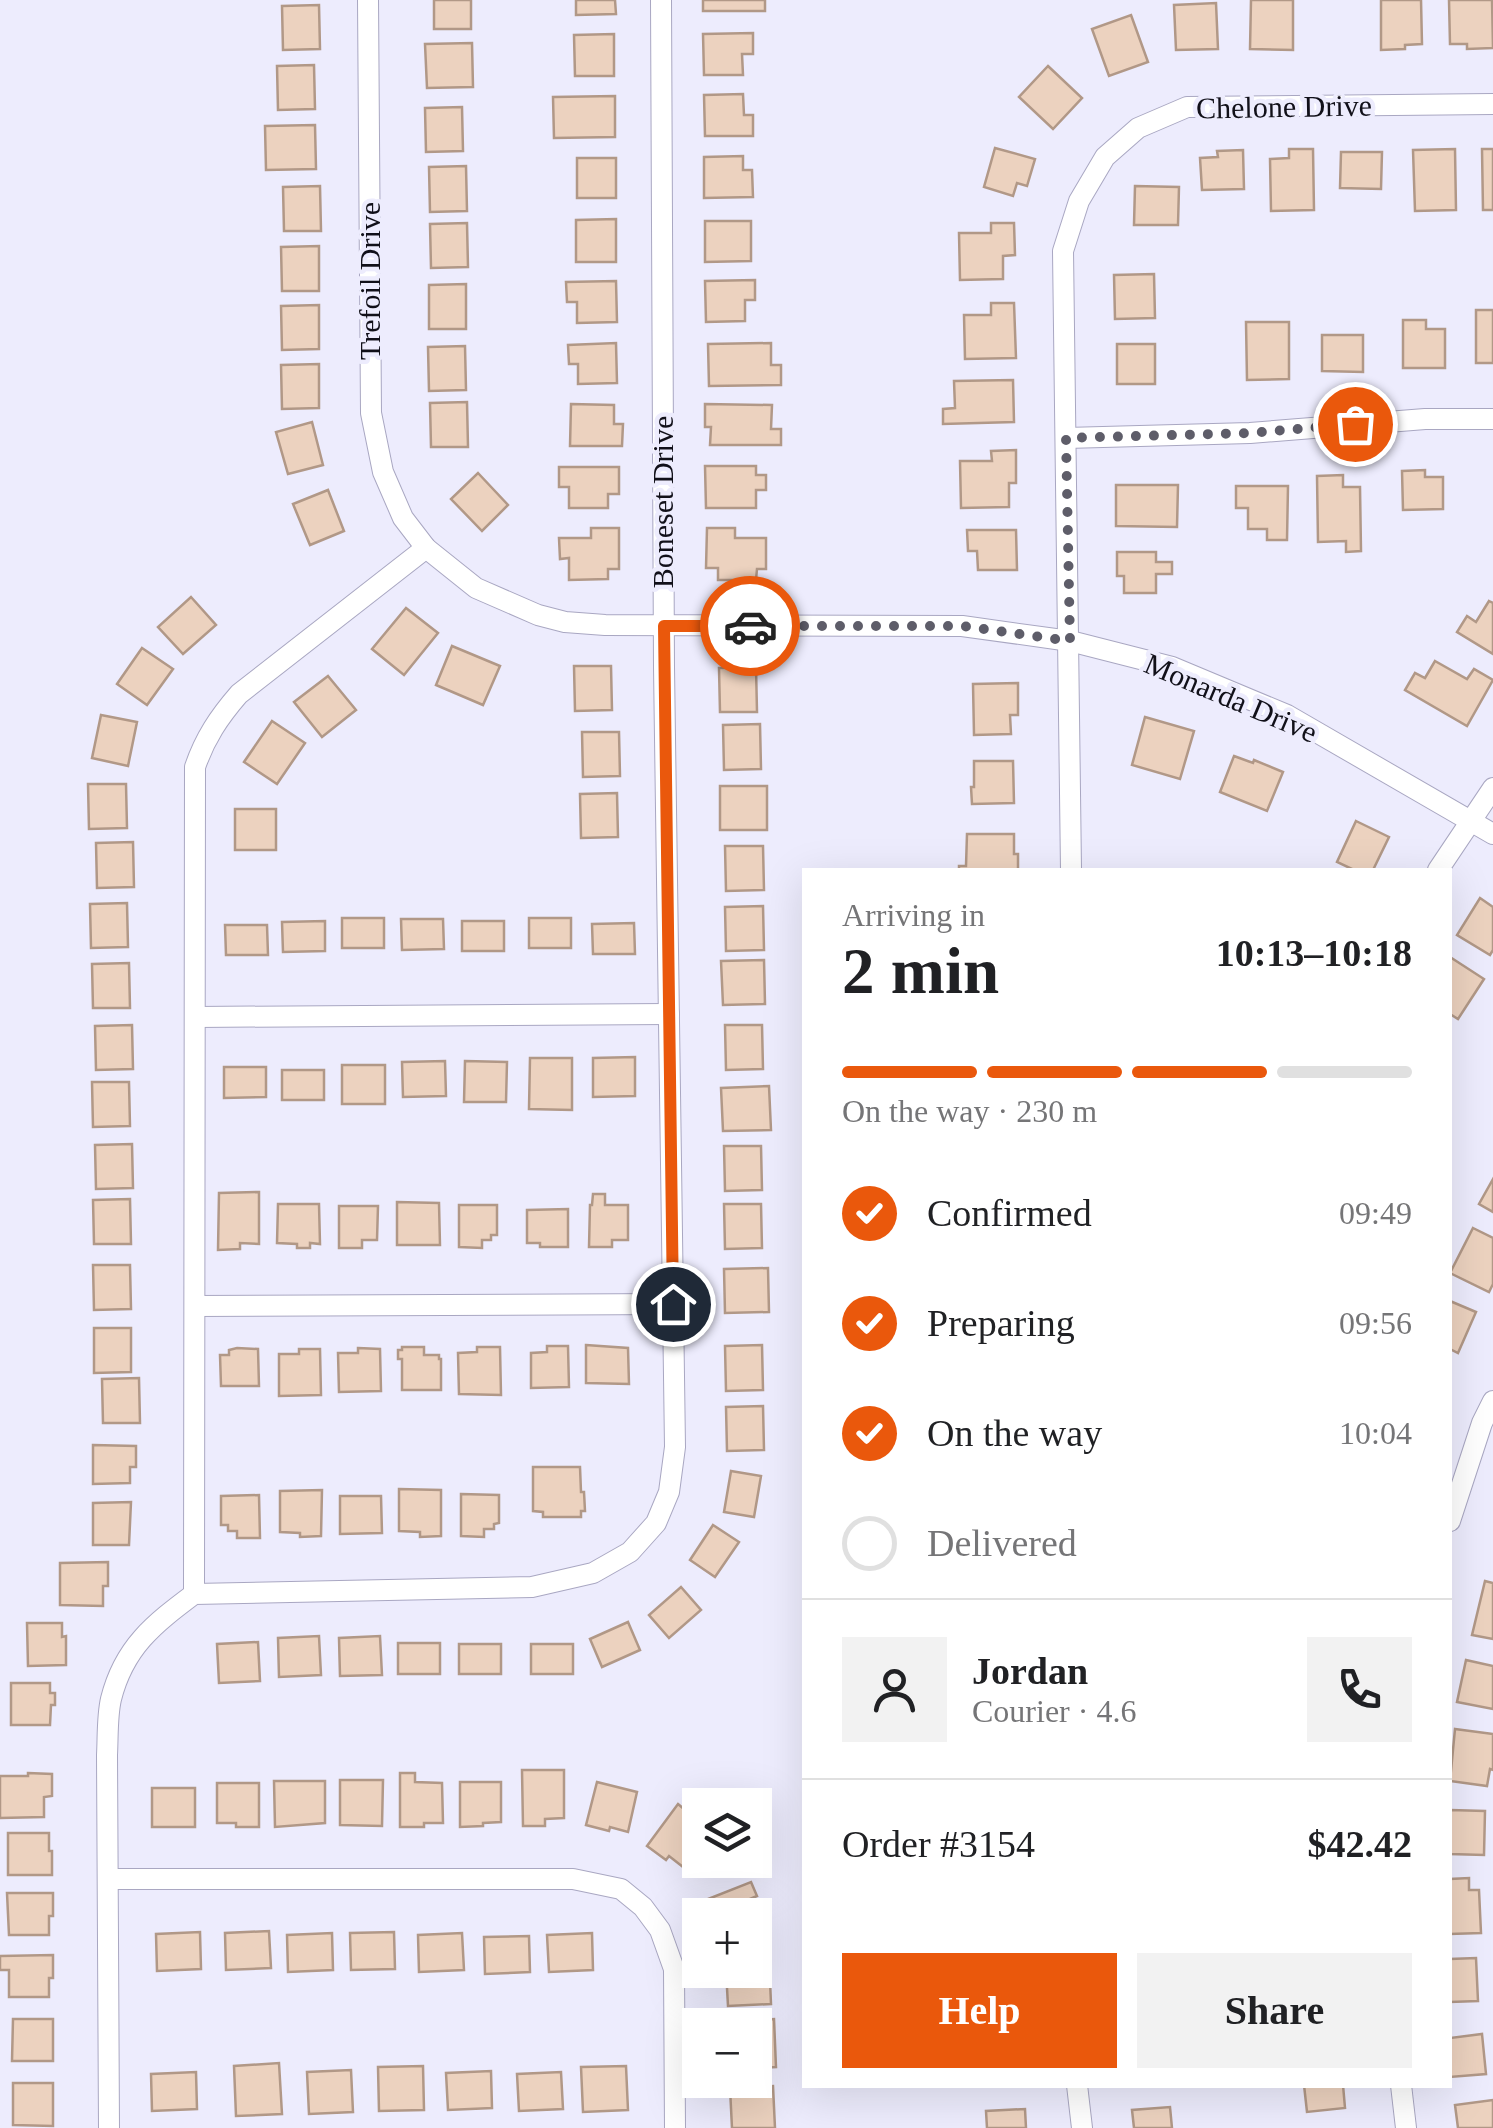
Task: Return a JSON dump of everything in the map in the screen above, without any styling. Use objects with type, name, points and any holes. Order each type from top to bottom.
[{"type":"street","name":"Trefoil Drive","points":[[368,0],[371,413],[383,472],[403,518],[426,548]]},
{"type":"street","name":"Boneset Drive","points":[[194,1594],[532,1587],[593,1573],[630,1552],[656,1523],[669,1492],[675,1447],[664,626],[661,0]]},
{"type":"street","name":"Chelone Drive","points":[[1072,868],[1063,251],[1079,201],[1105,157],[1138,128],[1188,106],[1493,104]]},
{"type":"street","points":[[1066,438],[1250,433],[1426,419],[1493,418]]},
{"type":"street","name":"Monarda Drive","points":[[426,548],[476,588],[538,615],[565,622],[664,626],[962,626],[1070,641],[1172,667],[1286,715],[1493,834]]},
{"type":"street","points":[[109,2128],[110,1701],[124,1662],[152,1625],[194,1594],[195,766],[218,717],[239,694],[426,548]]},
{"type":"street","points":[[1439,868],[1493,788]]},
{"type":"street","points":[[196,1018],[669,1014]]},
{"type":"street","points":[[195,1306],[673,1304]]},
{"type":"street","points":[[1452,1515],[1493,1401]]},
{"type":"street","points":[[108,1879],[572,1879],[620,1889],[643,1907],[660,1930],[674,1969],[675,2128]]},
{"type":"street","points":[[1077,2088],[1082,2128]]},
{"type":"street","points":[[1401,2088],[1406,2128]]},
{"type":"building","points":[[434,0],[471,0],[471,29],[434,29]]},
{"type":"building","points":[[576,0],[615,0],[616,14],[576,15]]},
{"type":"building","points":[[703,0],[765,0],[765,11],[703,11]]},
{"type":"building","points":[[1251,0],[1293,0],[1293,50],[1250,49]]},
{"type":"building","points":[[1381,0],[1421,0],[1422,44],[1381,50]]},
{"type":"building","points":[[1449,0],[1492,0],[1493,48],[1467,49],[1467,44],[1450,44]]},
{"type":"building","points":[[1216,3],[1218,49],[1176,50],[1174,5]]},
{"type":"building","points":[[319,5],[320,49],[283,50],[282,6]]},
{"type":"building","points":[[1131,15],[1148,62],[1109,76],[1092,29]]},
{"type":"building","points":[[753,33],[753,54],[742,54],[743,75],[704,75],[703,34]]},
{"type":"building","points":[[614,34],[614,76],[575,76],[574,35]]},
{"type":"building","points":[[472,43],[473,87],[427,88],[425,44]]},
{"type":"building","points":[[314,65],[315,109],[278,110],[277,66]]},
{"type":"building","points":[[1048,66],[1082,98],[1053,129],[1019,97]]},
{"type":"building","points":[[743,94],[744,115],[753,115],[753,136],[705,136],[704,95]]},
{"type":"building","points":[[615,96],[615,137],[554,138],[553,97]]},
{"type":"building","points":[[462,107],[463,151],[426,152],[425,108]]},
{"type":"building","points":[[315,125],[316,169],[266,170],[265,126]]},
{"type":"building","points":[[995,148],[1035,159],[1027,186],[1017,183],[1013,196],[984,187]]},
{"type":"building","points":[[1289,149],[1313,149],[1314,210],[1271,211],[1270,159],[1289,158]]},
{"type":"building","points":[[1455,149],[1456,210],[1415,211],[1413,150]]},
{"type":"building","points":[[1482,149],[1493,149],[1493,210],[1483,210]]},
{"type":"building","points":[[1243,150],[1244,189],[1202,190],[1200,158],[1218,157],[1217,151]]},
{"type":"building","points":[[1341,152],[1382,152],[1381,189],[1340,188]]},
{"type":"building","points":[[743,156],[743,170],[752,170],[753,197],[704,198],[704,157]]},
{"type":"building","points":[[577,158],[616,158],[616,198],[577,198]]},
{"type":"building","points":[[466,166],[467,211],[430,212],[429,167]]},
{"type":"building","points":[[320,186],[321,231],[284,231],[283,187]]},
{"type":"building","points":[[1135,186],[1179,187],[1178,225],[1134,225]]},
{"type":"building","points":[[616,219],[616,262],[576,262],[576,220]]},
{"type":"building","points":[[705,221],[751,221],[751,261],[705,262]]},
{"type":"building","points":[[467,223],[468,267],[431,268],[430,224]]},
{"type":"building","points":[[991,223],[1014,223],[1015,255],[1003,256],[1003,279],[960,280],[959,233],[991,233]]},
{"type":"building","points":[[319,246],[319,291],[282,291],[281,247]]},
{"type":"building","points":[[1154,274],[1155,318],[1115,319],[1114,275]]},
{"type":"building","points":[[755,280],[755,300],[745,300],[745,321],[706,322],[705,281]]},
{"type":"building","points":[[616,281],[617,322],[577,323],[577,302],[567,302],[566,282]]},
{"type":"building","points":[[466,284],[466,329],[429,329],[429,285]]},
{"type":"building","points":[[991,303],[1014,303],[1016,358],[965,359],[964,315],[991,315]]},
{"type":"building","points":[[319,305],[319,349],[282,350],[281,306]]},
{"type":"building","points":[[1476,310],[1493,310],[1493,363],[1476,363]]},
{"type":"building","points":[[1403,320],[1426,320],[1426,329],[1445,329],[1445,368],[1403,368]]},
{"type":"building","points":[[1246,322],[1289,322],[1289,379],[1247,380]]},
{"type":"building","points":[[1322,335],[1363,335],[1363,372],[1322,371]]},
{"type":"building","points":[[616,343],[617,383],[578,384],[578,364],[569,364],[568,345]]},
{"type":"building","points":[[771,343],[771,365],[781,365],[781,385],[709,386],[708,344]]},
{"type":"building","points":[[1117,344],[1155,344],[1155,384],[1117,384]]},
{"type":"building","points":[[465,346],[466,390],[429,391],[428,347]]},
{"type":"building","points":[[319,364],[319,408],[282,409],[281,365]]},
{"type":"building","points":[[1013,380],[1014,422],[943,424],[943,409],[955,408],[954,381]]},
{"type":"building","points":[[467,402],[468,447],[431,447],[430,403]]},
{"type":"building","points":[[571,404],[614,405],[614,424],[623,424],[622,446],[570,446]]},
{"type":"building","points":[[705,404],[772,405],[771,429],[781,429],[781,445],[710,445],[711,427],[705,427]]},
{"type":"building","points":[[312,422],[323,465],[288,474],[276,432]]},
{"type":"building","points":[[1016,450],[1016,483],[1009,483],[1009,507],[961,508],[960,461],[992,461],[991,451]]},
{"type":"building","points":[[705,466],[756,466],[756,475],[766,475],[766,490],[756,490],[756,508],[706,508]]},
{"type":"building","points":[[559,467],[619,467],[619,494],[608,494],[608,508],[569,508],[569,487],[559,487]]},
{"type":"building","points":[[1425,470],[1425,477],[1443,477],[1443,509],[1403,510],[1402,471]]},
{"type":"building","points":[[478,473],[508,505],[482,531],[451,499]]},
{"type":"building","points":[[1343,475],[1343,487],[1360,487],[1361,551],[1346,552],[1346,541],[1318,542],[1317,476]]},
{"type":"building","points":[[1116,485],[1178,485],[1177,527],[1116,526]]},
{"type":"building","points":[[1236,486],[1288,486],[1287,540],[1267,540],[1267,529],[1248,529],[1248,508],[1236,508]]},
{"type":"building","points":[[328,490],[344,531],[310,545],[293,504]]},
{"type":"building","points":[[591,528],[619,528],[619,569],[608,569],[608,579],[569,580],[569,558],[560,559],[559,538],[591,538]]},
{"type":"building","points":[[707,528],[735,528],[735,538],[766,538],[766,569],[757,569],[756,580],[718,580],[718,568],[706,568]]},
{"type":"building","points":[[967,530],[1016,530],[1017,570],[978,570],[977,551],[968,551]]},
{"type":"building","points":[[1117,552],[1156,552],[1156,562],[1172,562],[1172,574],[1156,574],[1156,593],[1124,593],[1124,576],[1117,576]]},
{"type":"building","points":[[191,597],[216,625],[183,654],[158,627]]},
{"type":"building","points":[[1489,601],[1493,603],[1493,654],[1457,632],[1467,616],[1476,622]]},
{"type":"building","points":[[406,608],[438,633],[404,675],[372,649]]},
{"type":"building","points":[[452,646],[500,666],[483,705],[436,685]]},
{"type":"building","points":[[142,648],[173,669],[147,705],[117,684]]},
{"type":"building","points":[[1435,661],[1467,679],[1474,669],[1493,680],[1467,726],[1405,690],[1415,673],[1425,678]]},
{"type":"building","points":[[574,666],[611,666],[612,710],[575,711]]},
{"type":"building","points":[[756,667],[757,712],[720,712],[719,668]]},
{"type":"building","points":[[328,676],[356,710],[322,737],[294,702]]},
{"type":"building","points":[[1018,683],[1018,715],[1010,715],[1011,734],[974,735],[973,684]]},
{"type":"building","points":[[101,715],[137,722],[128,766],[92,758]]},
{"type":"building","points":[[1145,717],[1194,731],[1180,779],[1132,765]]},
{"type":"building","points":[[272,721],[305,743],[277,784],[244,762]]},
{"type":"building","points":[[760,724],[761,769],[724,770],[723,725]]},
{"type":"building","points":[[582,732],[619,732],[620,776],[583,777]]},
{"type":"building","points":[[1234,756],[1283,772],[1267,811],[1220,792]]},
{"type":"building","points":[[974,761],[1013,761],[1014,803],[972,804]]},
{"type":"building","points":[[88,784],[126,784],[127,828],[89,829]]},
{"type":"building","points":[[720,786],[767,786],[767,830],[720,830]]},
{"type":"building","points":[[617,793],[618,837],[581,838],[580,794]]},
{"type":"building","points":[[235,809],[276,809],[276,850],[235,850]]},
{"type":"building","points":[[1356,821],[1389,837],[1374,868],[1350,868],[1337,862]]},
{"type":"building","points":[[967,834],[1014,834],[1018,868],[959,868],[966,866]]},
{"type":"building","points":[[133,842],[134,887],[97,888],[96,843]]},
{"type":"building","points":[[725,846],[763,846],[764,890],[726,891]]},
{"type":"building","points":[[1480,898],[1493,907],[1490,955],[1457,935]]},
{"type":"building","points":[[127,903],[128,947],[91,948],[90,904]]},
{"type":"building","points":[[763,906],[764,950],[726,951],[725,907]]},
{"type":"building","points":[[342,918],[384,918],[384,948],[342,948]]},
{"type":"building","points":[[529,918],[571,918],[571,948],[529,948]]},
{"type":"building","points":[[401,919],[443,919],[444,949],[402,950]]},
{"type":"building","points":[[325,921],[325,951],[283,952],[282,922]]},
{"type":"building","points":[[462,921],[504,921],[504,951],[462,951]]},
{"type":"building","points":[[634,923],[635,954],[593,954],[592,924]]},
{"type":"building","points":[[225,925],[267,925],[268,955],[226,955]]},
{"type":"building","points":[[1452,958],[1484,979],[1458,1019],[1452,1015]]},
{"type":"building","points":[[764,960],[765,1004],[723,1005],[721,961]]},
{"type":"building","points":[[129,963],[130,1008],[93,1008],[92,964]]},
{"type":"building","points":[[132,1025],[133,1069],[96,1070],[95,1026]]},
{"type":"building","points":[[725,1025],[762,1025],[763,1069],[726,1070]]},
{"type":"building","points":[[635,1057],[635,1096],[593,1097],[593,1058]]},
{"type":"building","points":[[530,1058],[572,1058],[572,1110],[529,1109]]},
{"type":"building","points":[[445,1061],[446,1096],[403,1097],[402,1062]]},
{"type":"building","points":[[465,1061],[507,1062],[506,1102],[464,1102]]},
{"type":"building","points":[[342,1065],[385,1065],[385,1104],[342,1104]]},
{"type":"building","points":[[224,1067],[266,1067],[266,1097],[224,1098]]},
{"type":"building","points":[[282,1070],[324,1070],[324,1100],[282,1100]]},
{"type":"building","points":[[92,1082],[129,1082],[130,1126],[93,1127]]},
{"type":"building","points":[[769,1086],[771,1130],[723,1131],[721,1088]]},
{"type":"building","points":[[132,1144],[133,1188],[96,1189],[95,1145]]},
{"type":"building","points":[[724,1146],[761,1146],[762,1190],[725,1191]]},
{"type":"building","points":[[1493,1179],[1493,1212],[1479,1204]]},
{"type":"building","points":[[259,1192],[259,1244],[240,1243],[240,1249],[218,1250],[219,1193]]},
{"type":"building","points":[[593,1194],[605,1194],[605,1205],[628,1205],[628,1240],[612,1240],[612,1247],[589,1247]]},
{"type":"building","points":[[130,1199],[131,1244],[94,1244],[93,1200]]},
{"type":"building","points":[[397,1202],[439,1203],[440,1245],[397,1245]]},
{"type":"building","points":[[278,1204],[319,1204],[320,1244],[297,1248],[297,1244],[277,1243]]},
{"type":"building","points":[[724,1204],[761,1204],[762,1248],[725,1249]]},
{"type":"building","points":[[459,1205],[497,1205],[497,1235],[482,1240],[482,1248],[459,1247]]},
{"type":"building","points":[[339,1206],[378,1206],[377,1240],[362,1240],[362,1248],[339,1248]]},
{"type":"building","points":[[568,1209],[568,1247],[527,1243],[527,1210]]},
{"type":"building","points":[[1473,1228],[1493,1238],[1493,1284],[1489,1292],[1452,1274]]},
{"type":"building","points":[[93,1265],[130,1265],[131,1309],[94,1310]]},
{"type":"building","points":[[768,1268],[769,1312],[725,1313],[724,1269]]},
{"type":"building","points":[[1452,1302],[1476,1312],[1458,1353],[1452,1350]]},
{"type":"building","points":[[94,1328],[131,1328],[131,1372],[94,1373]]},
{"type":"building","points":[[586,1345],[628,1348],[629,1384],[586,1383]]},
{"type":"building","points":[[762,1345],[763,1390],[726,1391],[725,1346]]},
{"type":"building","points":[[547,1346],[568,1346],[569,1387],[531,1388],[531,1353],[547,1352]]},
{"type":"building","points":[[424,1347],[424,1355],[439,1355],[441,1390],[402,1390],[402,1359],[398,1359],[398,1350]]},
{"type":"building","points":[[477,1347],[500,1347],[501,1395],[459,1394],[458,1353],[477,1352]]},
{"type":"building","points":[[358,1348],[380,1349],[381,1391],[339,1392],[338,1353],[358,1353]]},
{"type":"building","points":[[258,1349],[259,1386],[221,1386],[220,1355],[229,1355],[229,1350]]},
{"type":"building","points":[[299,1349],[320,1349],[321,1395],[279,1396],[279,1354],[299,1354]]},
{"type":"building","points":[[139,1378],[140,1423],[103,1423],[102,1379]]},
{"type":"building","points":[[763,1406],[764,1450],[727,1451],[726,1407]]},
{"type":"building","points":[[93,1445],[136,1446],[136,1467],[130,1467],[130,1483],[93,1484]]},
{"type":"building","points":[[533,1467],[580,1467],[585,1511],[581,1511],[581,1517],[543,1517],[543,1512],[533,1511]]},
{"type":"building","points":[[731,1471],[761,1476],[754,1517],[724,1512]]},
{"type":"building","points":[[399,1489],[441,1490],[441,1536],[420,1537],[420,1532],[399,1531]]},
{"type":"building","points":[[322,1490],[321,1536],[300,1537],[300,1533],[280,1532],[280,1491]]},
{"type":"building","points":[[461,1494],[499,1495],[499,1523],[494,1524],[494,1529],[484,1529],[484,1537],[461,1536]]},
{"type":"building","points":[[259,1495],[260,1538],[237,1538],[237,1531],[228,1531],[228,1525],[221,1525],[221,1496]]},
{"type":"building","points":[[340,1496],[381,1496],[382,1533],[340,1534]]},
{"type":"building","points":[[131,1502],[129,1545],[93,1545],[93,1503]]},
{"type":"building","points":[[713,1525],[739,1542],[715,1577],[690,1560]]},
{"type":"building","points":[[108,1562],[103,1606],[60,1605],[60,1563]]},
{"type":"building","points":[[1485,1581],[1493,1583],[1493,1639],[1472,1635]]},
{"type":"building","points":[[681,1587],[701,1610],[669,1638],[649,1615]]},
{"type":"building","points":[[628,1622],[640,1650],[602,1667],[590,1639]]},
{"type":"building","points":[[27,1623],[62,1623],[66,1665],[28,1666]]},
{"type":"building","points":[[319,1636],[321,1675],[279,1677],[278,1638]]},
{"type":"building","points":[[380,1636],[382,1675],[340,1676],[339,1638]]},
{"type":"building","points":[[258,1642],[260,1681],[219,1683],[217,1644]]},
{"type":"building","points":[[398,1643],[440,1643],[440,1674],[398,1674]]},
{"type":"building","points":[[459,1644],[501,1644],[501,1674],[459,1674]]},
{"type":"building","points":[[531,1644],[573,1644],[573,1674],[531,1674]]},
{"type":"building","points":[[1466,1660],[1493,1666],[1493,1709],[1457,1702]]},
{"type":"building","points":[[11,1683],[50,1683],[55,1705],[51,1705],[50,1725],[11,1725]]},
{"type":"building","points":[[1455,1729],[1493,1734],[1493,1770],[1490,1769],[1487,1786],[1452,1781]]},
{"type":"building","points":[[522,1770],[564,1770],[564,1818],[545,1819],[545,1826],[523,1826]]},
{"type":"building","points":[[400,1773],[415,1773],[415,1782],[442,1783],[443,1823],[400,1827]]},
{"type":"building","points":[[52,1774],[52,1796],[44,1797],[44,1817],[0,1818],[0,1776]]},
{"type":"building","points":[[340,1780],[383,1780],[382,1826],[340,1825]]},
{"type":"building","points":[[274,1781],[325,1781],[325,1823],[275,1827]]},
{"type":"building","points":[[460,1782],[501,1782],[501,1822],[460,1827]]},
{"type":"building","points":[[597,1782],[637,1792],[628,1832],[586,1825]]},
{"type":"building","points":[[217,1783],[259,1783],[259,1827],[217,1823]]},
{"type":"building","points":[[152,1788],[195,1788],[195,1827],[152,1827]]},
{"type":"building","points":[[678,1804],[682,1807],[682,1866],[647,1846]]},
{"type":"building","points":[[1452,1810],[1485,1811],[1484,1855],[1452,1854]]},
{"type":"building","points":[[8,1833],[49,1833],[52,1875],[8,1875]]},
{"type":"building","points":[[1469,1878],[1469,1890],[1479,1890],[1481,1933],[1452,1934],[1452,1879]]},
{"type":"building","points":[[751,1882],[757,1896],[752,1898],[711,1898]]},
{"type":"building","points":[[7,1893],[53,1893],[49,1935],[9,1935]]},
{"type":"building","points":[[269,1931],[271,1968],[226,1970],[225,1933]]},
{"type":"building","points":[[200,1932],[201,1969],[157,1971],[156,1934]]},
{"type":"building","points":[[394,1932],[395,1969],[351,1970],[350,1933]]},
{"type":"building","points":[[332,1933],[333,1970],[288,1972],[287,1935]]},
{"type":"building","points":[[462,1933],[464,1970],[419,1972],[418,1935]]},
{"type":"building","points":[[592,1933],[593,1970],[549,1972],[547,1935]]},
{"type":"building","points":[[529,1936],[530,1972],[485,1974],[484,1937]]},
{"type":"building","points":[[53,1955],[49,1997],[9,1997],[9,1970],[0,1970],[0,1956]]},
{"type":"building","points":[[1476,1958],[1478,2001],[1452,2002],[1452,1959]]},
{"type":"building","points":[[727,1988],[770,1988],[771,2004],[728,2006]]},
{"type":"building","points":[[13,2019],[53,2019],[53,2061],[12,2061]]},
{"type":"building","points":[[772,2019],[776,2067],[772,2067]]},
{"type":"building","points":[[1482,2034],[1486,2074],[1452,2077],[1452,2038]]},
{"type":"building","points":[[279,2063],[282,2114],[236,2116],[234,2066]]},
{"type":"building","points":[[423,2066],[424,2110],[379,2111],[378,2067]]},
{"type":"building","points":[[626,2066],[628,2110],[583,2112],[581,2067]]},
{"type":"building","points":[[351,2070],[353,2112],[309,2114],[307,2072]]},
{"type":"building","points":[[491,2071],[492,2108],[448,2110],[446,2073]]},
{"type":"building","points":[[196,2072],[197,2109],[152,2111],[151,2074]]},
{"type":"building","points":[[561,2072],[563,2109],[519,2111],[517,2074]]},
{"type":"building","points":[[13,2083],[53,2083],[53,2126],[13,2125]]},
{"type":"building","points":[[772,2086],[775,2128],[732,2128],[730,2098],[772,2098]]},
{"type":"building","points":[[1304,2088],[1343,2088],[1345,2108],[1307,2112]]},
{"type":"building","points":[[1493,2100],[1493,2128],[1458,2128],[1455,2105]]},
{"type":"building","points":[[1170,2107],[1172,2128],[1134,2128],[1132,2110]]},
{"type":"building","points":[[1025,2109],[1026,2128],[987,2128],[986,2111]]},
{"type":"way so far","points":[[750,626],[962,626],[1070,641],[1066,438],[1250,433],[1355,424]]},
{"type":"route","points":[[673,1304],[664,626],[750,626]]}]
